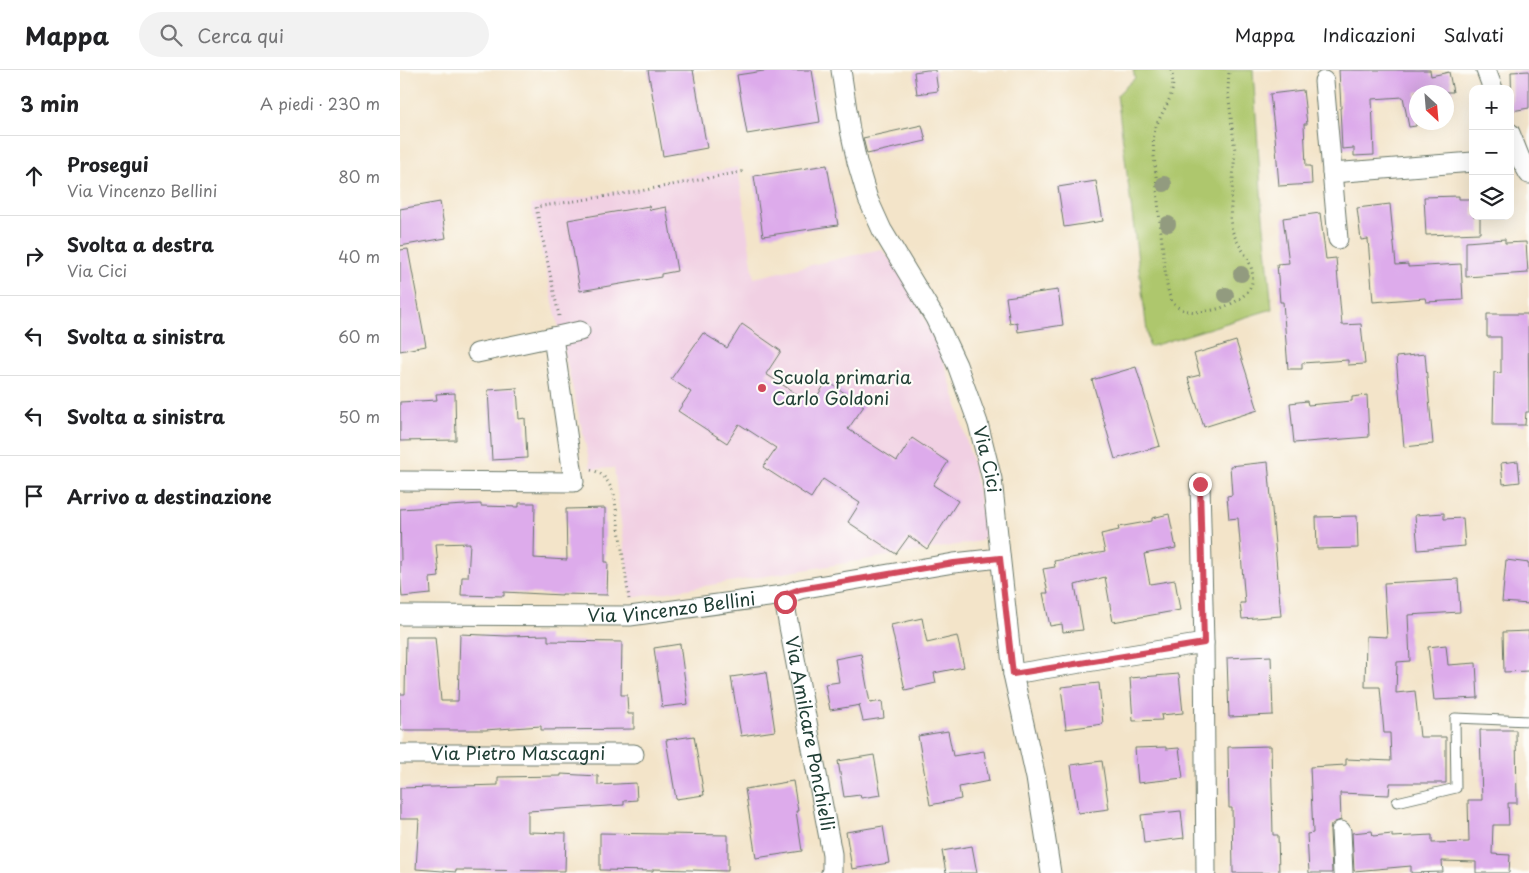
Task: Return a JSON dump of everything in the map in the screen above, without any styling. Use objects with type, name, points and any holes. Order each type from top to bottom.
[{"type":"street","name":"Via Cici","points":[[841,70],[855,154],[868,199],[882,230],[935,318],[957,365],[978,423],[992,479],[1013,674],[1036,778],[1051,873]]},
{"type":"street","points":[[1486,70],[1492,85]]},
{"type":"street","points":[[1324,81],[1338,239]]},
{"type":"street","points":[[1514,145],[1520,164]]},
{"type":"street","points":[[1332,173],[1469,162]]},
{"type":"street","points":[[477,353],[580,331]]},
{"type":"street","points":[[400,481],[574,482],[553,337]]},
{"type":"street","points":[[1200,484],[1204,643],[1206,873]]},
{"type":"street","name":"Via Vincenzo Bellini","points":[[400,615],[630,616],[783,595],[800,589],[954,563],[1000,558]]},
{"type":"street","name":"Via Amilcare Ponchielli","points":[[783,595],[832,854],[831,873]]},
{"type":"street","points":[[1013,674],[1204,643]]},
{"type":"street","name":"Via Pietro Mascagni","points":[[400,754],[634,754]]},
{"type":"street","points":[[1341,831],[1343,873]]},
{"type":"lane","points":[[1397,802],[1456,788],[1455,718],[1529,721]]},
{"type":"path","points":[[1170,70],[1173,81],[1172,93],[1157,123],[1154,134],[1159,221],[1168,290],[1172,302],[1180,309],[1192,312],[1225,307],[1237,302],[1248,292],[1252,284],[1251,266],[1234,235],[1230,219],[1235,152],[1228,91],[1229,70]]},
{"type":"path","points":[[553,337],[561,324],[536,207],[640,191],[746,171]]},
{"type":"path","points":[[573,471],[599,472],[608,481],[614,494],[630,616]]},
{"type":"shaded area","name":"Scuola primaria Carlo Goldoni","points":[[738,167],[754,278],[881,249],[905,276],[940,350],[956,401],[973,465],[986,534],[981,541],[631,598],[614,468],[591,469],[531,205],[653,186],[653,183]]},
{"type":"green space","points":[[1133,70],[1253,70],[1262,206],[1272,309],[1149,347],[1117,95],[1135,78]]},
{"type":"building","points":[[648,70],[693,70],[707,148],[663,156]]},
{"type":"building","points":[[770,70],[812,70],[820,122],[747,134],[737,75]]},
{"type":"building","points":[[935,70],[938,91],[917,94],[914,72]]},
{"type":"building","points":[[1339,70],[1430,70],[1431,76],[1449,72],[1452,85],[1409,85],[1409,127],[1403,97],[1372,99],[1374,155],[1354,156],[1354,148],[1342,149]]},
{"type":"building","points":[[1529,71],[1529,108],[1514,111],[1514,85],[1511,85],[1511,72]]},
{"type":"building","points":[[1303,90],[1307,124],[1304,124],[1306,166],[1311,166],[1312,184],[1279,186],[1270,94]]},
{"type":"building","points":[[922,125],[926,141],[867,154],[863,138]]},
{"type":"building","points":[[827,165],[838,225],[763,236],[754,176]]},
{"type":"building","points":[[1096,181],[1103,221],[1064,227],[1058,187]]},
{"type":"building","points":[[1459,196],[1459,199],[1469,199],[1469,220],[1480,220],[1480,233],[1426,235],[1424,197]]},
{"type":"building","points":[[440,202],[446,238],[400,246],[400,209]]},
{"type":"building","points":[[1390,204],[1396,265],[1408,264],[1408,267],[1461,264],[1463,300],[1426,302],[1425,298],[1373,302],[1368,239],[1361,240],[1357,208]]},
{"type":"building","points":[[649,206],[650,210],[666,207],[677,271],[661,274],[661,277],[580,291],[568,220]]},
{"type":"building","points":[[1320,213],[1326,259],[1336,258],[1342,325],[1361,324],[1365,364],[1348,365],[1348,360],[1302,363],[1302,369],[1288,369],[1283,302],[1280,302],[1277,264],[1289,263],[1283,218]]},
{"type":"building","points":[[1505,239],[1505,243],[1526,242],[1528,273],[1466,277],[1466,242]]},
{"type":"building","points":[[408,249],[426,346],[400,351],[400,250]]},
{"type":"building","points":[[1058,290],[1063,325],[1018,332],[1017,322],[1010,324],[1006,297]]},
{"type":"building","points":[[1487,314],[1528,314],[1529,412],[1526,412],[1525,425],[1493,425],[1494,372],[1501,373],[1501,337],[1487,337]]},
{"type":"building","points":[[742,324],[781,351],[766,374],[812,404],[827,381],[864,406],[848,429],[897,461],[912,438],[948,462],[933,485],[958,501],[927,549],[909,536],[896,554],[848,522],[860,503],[823,479],[811,498],[763,467],[776,448],[739,424],[727,443],[678,411],[691,392],[671,379],[703,333],[727,348]]},
{"type":"building","points":[[1236,341],[1258,410],[1204,427],[1188,378],[1200,375],[1194,354]]},
{"type":"building","points":[[1425,354],[1433,444],[1404,447],[1396,357]]},
{"type":"building","points":[[1136,367],[1160,446],[1115,459],[1092,380]]},
{"type":"building","points":[[517,388],[519,419],[525,418],[527,458],[492,460],[488,390]]},
{"type":"building","points":[[455,393],[456,440],[400,441],[400,402],[437,400],[436,394]]},
{"type":"building","points":[[1367,395],[1369,437],[1294,443],[1290,403],[1307,401],[1308,405],[1352,401],[1352,397]]},
{"type":"building","points":[[1518,461],[1520,482],[1503,484],[1501,463]]},
{"type":"building","points":[[1268,462],[1281,616],[1242,619],[1240,603],[1245,603],[1238,518],[1229,519],[1227,496],[1232,495],[1230,466]]},
{"type":"building","points":[[519,503],[535,503],[534,558],[567,560],[566,509],[605,508],[605,562],[608,562],[607,595],[504,592],[504,596],[461,595],[462,577],[468,577],[470,543],[436,544],[439,577],[430,578],[431,594],[402,597],[400,509],[481,504],[481,506],[519,507]]},
{"type":"building","points":[[1444,513],[1444,519],[1463,518],[1465,546],[1418,550],[1415,515]]},
{"type":"building","points":[[1169,514],[1176,548],[1144,554],[1150,584],[1175,580],[1180,610],[1113,622],[1105,577],[1075,585],[1083,630],[1063,632],[1062,624],[1050,626],[1043,593],[1048,593],[1043,569],[1055,567],[1054,561],[1105,552],[1101,534],[1119,530],[1118,527],[1152,521],[1152,518]]},
{"type":"building","points":[[1357,516],[1358,548],[1317,549],[1316,517]]},
{"type":"building","points":[[1506,560],[1529,563],[1529,604],[1502,602]]},
{"type":"building","points":[[1458,579],[1460,612],[1408,615],[1410,661],[1397,662],[1396,693],[1415,691],[1420,737],[1446,737],[1446,783],[1390,783],[1389,795],[1340,793],[1341,820],[1331,825],[1330,831],[1332,873],[1309,873],[1307,834],[1313,833],[1310,767],[1346,765],[1346,759],[1391,761],[1390,733],[1384,733],[1380,687],[1365,687],[1366,636],[1387,637],[1384,583]]},
{"type":"building","points":[[922,618],[927,643],[957,636],[964,667],[934,673],[936,683],[905,690],[891,625]]},
{"type":"building","points":[[1529,631],[1529,671],[1504,672],[1503,632]]},
{"type":"building","points":[[460,634],[548,635],[548,641],[622,642],[621,695],[627,695],[628,714],[634,714],[634,729],[541,730],[541,726],[485,730],[400,730],[400,694],[405,694],[406,637],[435,637],[441,701],[458,701]]},
{"type":"building","points":[[680,644],[688,704],[662,707],[654,648]]},
{"type":"building","points":[[1446,645],[1448,665],[1476,663],[1478,698],[1434,700],[1428,647]]},
{"type":"building","points":[[861,654],[870,703],[882,701],[884,718],[863,721],[859,705],[830,710],[825,684],[839,682],[835,659]]},
{"type":"building","points":[[1271,656],[1273,715],[1229,717],[1227,658]]},
{"type":"building","points":[[766,672],[775,731],[741,736],[731,677]]},
{"type":"building","points":[[1179,674],[1183,713],[1161,715],[1162,720],[1133,721],[1130,678]]},
{"type":"building","points":[[1099,683],[1103,724],[1066,729],[1061,687]]},
{"type":"building","points":[[1480,730],[1516,730],[1517,803],[1508,803],[1509,825],[1493,825],[1492,854],[1510,855],[1509,873],[1476,873],[1476,862],[1442,861],[1443,872],[1411,873],[1411,866],[1354,871],[1352,833],[1372,831],[1373,836],[1392,834],[1392,837],[1432,835],[1432,843],[1469,842],[1468,800],[1482,800]]},
{"type":"building","points":[[948,731],[953,756],[984,751],[989,781],[959,787],[961,799],[930,805],[918,736]]},
{"type":"building","points":[[694,736],[704,795],[676,799],[666,740]]},
{"type":"building","points":[[1271,746],[1273,835],[1278,835],[1279,873],[1233,873],[1232,808],[1229,808],[1228,747]]},
{"type":"building","points":[[1166,747],[1166,749],[1179,748],[1183,778],[1138,783],[1135,748]]},
{"type":"building","points":[[874,755],[881,795],[861,798],[860,795],[844,797],[838,761]]},
{"type":"building","points":[[1102,761],[1109,809],[1078,813],[1071,765]]},
{"type":"building","points":[[561,774],[598,776],[598,785],[636,783],[637,800],[624,801],[624,805],[528,811],[528,832],[566,833],[565,871],[456,870],[456,872],[416,869],[419,819],[400,819],[400,788],[498,785],[498,777],[561,776]]},
{"type":"building","points":[[793,781],[802,851],[756,858],[745,789]]},
{"type":"building","points":[[1181,811],[1184,838],[1144,843],[1141,815]]},
{"type":"building","points":[[883,826],[889,863],[852,869],[846,832]]},
{"type":"building","points":[[600,833],[728,835],[728,871],[600,870]]},
{"type":"building","points":[[972,846],[977,873],[946,873],[942,851]]},
{"type":"place","name":"Scuola primaria Carlo Goldoni","points":[[762,388]]},
{"type":"route","points":[[785,602],[783,595],[800,589],[954,563],[1000,558],[1013,674],[1204,643],[1200,484]]}]
